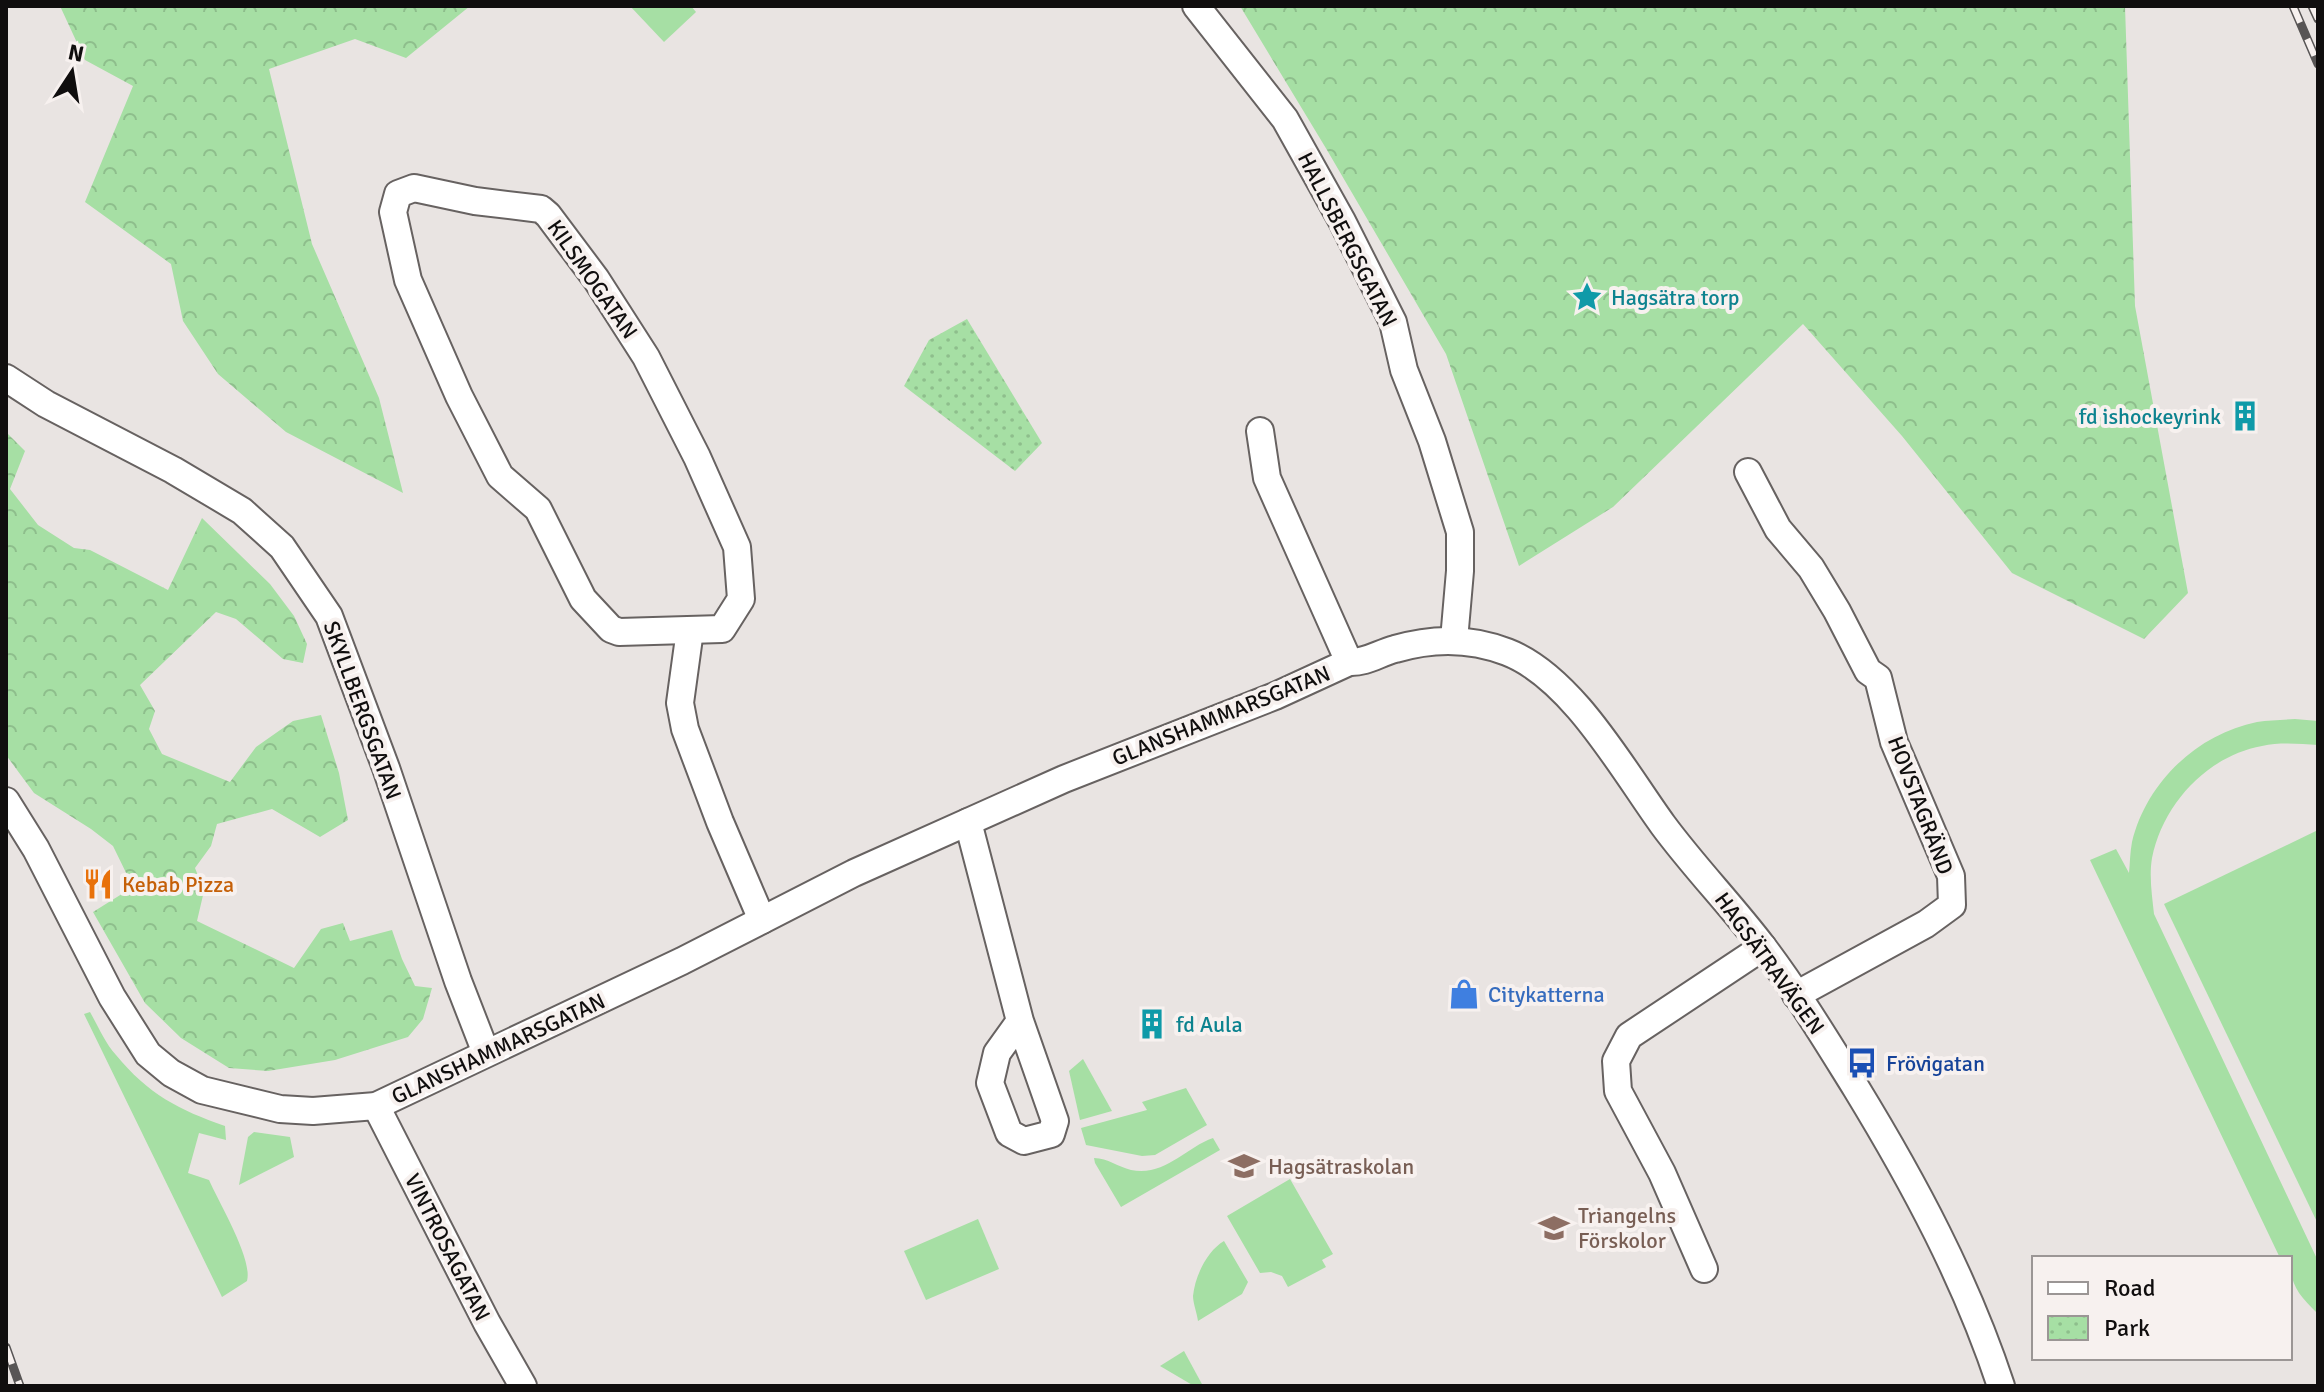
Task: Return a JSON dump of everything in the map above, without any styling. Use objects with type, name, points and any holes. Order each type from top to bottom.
[{"type":"street","name":"HALLSBERGSGATAN","points":[[1196,6],[1285,119],[1342,221],[1393,322],[1404,370],[1432,441],[1460,532],[1454,640]]},
{"type":"street","name":"KILSMOGATAN","points":[[414,188],[475,201],[541,209],[596,279],[646,357],[697,457],[737,547],[741,599],[722,629],[690,630],[619,632],[611,629],[583,599],[538,509],[500,476],[459,396],[408,280],[393,212],[398,194],[414,188]]},
{"type":"street","name":"SKYLLBERGSGATAN","points":[[6,378],[46,404],[173,470],[242,511],[282,547],[329,616],[486,1053]]},
{"type":"street","points":[[1260,431],[1267,478],[1349,662]]},
{"type":"street","name":"HOVSTAGRÄND","points":[[1748,472],[1778,529],[1811,568],[1868,671],[1878,678],[1894,742],[1951,876],[1952,905],[1926,924],[1796,995]]},
{"type":"street","points":[[690,630],[680,703],[685,729],[762,920]]},
{"type":"street","name":"GLANSHAMMARSGATAN","points":[[6,801],[36,849],[112,997],[148,1054],[171,1073],[202,1090],[280,1109],[313,1111],[376,1106],[854,873],[1064,779],[1275,696],[1349,662],[1359,663],[1392,649],[1421,642],[1454,640],[1481,644]]},
{"type":"street","name":"HAGSÄTRAVÄGEN","points":[[1481,644],[1508,652],[1535,667],[1556,684],[1601,736],[1665,827],[1763,947],[1811,1014],[1921,1199],[1947,1250],[1991,1354],[2001,1386]]},
{"type":"street","points":[[968,822],[1020,1021]]},
{"type":"street","points":[[1704,1269],[1662,1173],[1618,1091],[1616,1061],[1629,1036],[1763,947]]},
{"type":"street","name":"VINTROSAGATAN","points":[[376,1106],[487,1323],[523,1386]]},
{"type":"green space","points":[[60,6],[470,6],[406,58],[355,39],[269,69],[312,244],[379,398],[403,493],[286,432],[218,374],[183,321],[171,264],[85,202],[133,86],[85,60]]},
{"type":"green space","points":[[630,6],[691,6],[696,12],[664,42]]},
{"type":"green space","points":[[1240,6],[2125,6],[2135,306],[2188,593],[2144,639],[2012,573],[1902,436],[1803,324],[1613,507],[1519,566],[1446,354]]},
{"type":"green space","points":[[967,319],[1042,443],[1015,471],[904,386],[929,340]]},
{"type":"green space","points":[[6,432],[25,451],[10,489],[38,525],[74,548],[90,550],[168,590],[202,518],[270,584],[294,616],[307,644],[303,663],[283,659],[236,619],[216,612],[140,685],[155,711],[149,729],[162,754],[230,782],[256,747],[293,721],[321,715],[339,773],[348,820],[320,837],[272,809],[217,824],[211,846],[195,868],[204,891],[197,921],[294,968],[321,929],[343,923],[350,941],[392,930],[415,986],[432,988],[423,1019],[408,1037],[335,1060],[268,1071],[229,1068],[181,1038],[145,1003],[93,912],[133,887],[113,846],[34,793],[6,755]]},
{"type":"green space","points":[[2318,721],[2318,745],[2283,744],[2242,751],[2223,760],[2190,786],[2166,819],[2152,858],[2154,914],[2318,1261],[2318,1314],[2297,1289],[2292,1276],[2292,1256],[2279,1256],[2090,860],[2116,849],[2129,873],[2132,842],[2139,820],[2162,781],[2177,764],[2214,738],[2257,722]]},
{"type":"green space","points":[[2318,830],[2318,1224],[2164,904]]},
{"type":"green space","points":[[90,1012],[112,1050],[140,1080],[179,1107],[225,1126],[226,1140],[199,1133],[188,1173],[209,1180],[245,1259],[247,1281],[222,1297],[84,1014]]},
{"type":"green space","points":[[1083,1059],[1112,1111],[1080,1120],[1069,1071]]},
{"type":"green space","points":[[1186,1088],[1207,1125],[1155,1155],[1142,1156],[1086,1145],[1081,1128],[1147,1110],[1142,1102]]},
{"type":"green space","points":[[254,1132],[290,1137],[294,1157],[239,1185],[248,1137]]},
{"type":"green space","points":[[1213,1138],[1220,1150],[1121,1207],[1094,1158],[1143,1171],[1164,1166]]},
{"type":"green space","points":[[1290,1179],[1333,1254],[1322,1260],[1326,1267],[1288,1287],[1282,1276],[1271,1272],[1260,1273],[1227,1216]]},
{"type":"green space","points":[[978,1219],[999,1269],[926,1300],[904,1251]]},
{"type":"green space","points":[[1224,1241],[1248,1282],[1242,1294],[1198,1321],[1193,1296],[1196,1280],[1207,1258]]},
{"type":"green space","points":[[1184,1351],[1203,1386],[1194,1386],[1160,1366]]},
{"type":"railway","points":[[2293,6],[2318,64]]},
{"type":"railway","points":[[2312,6],[2318,19]]},
{"type":"railway","points":[[6,1347],[20,1386]]},
{"type":"place","name":"Hagsätra torp","points":[[1587,297]]},
{"type":"place","name":"fd ishockeyrink","points":[[2245,416]]},
{"type":"place","name":"Kebab Pizza","points":[[98,884]]},
{"type":"place","name":"Citykatterna","points":[[1464,994]]},
{"type":"place","name":"fd Aula","points":[[1152,1024]]},
{"type":"place","name":"Frövigatan","points":[[1862,1063]]},
{"type":"place","name":"Hagsätraskolan","points":[[1244,1166]]},
{"type":"place","name":"Triangelns Förskolor","points":[[1554,1228]]}]
